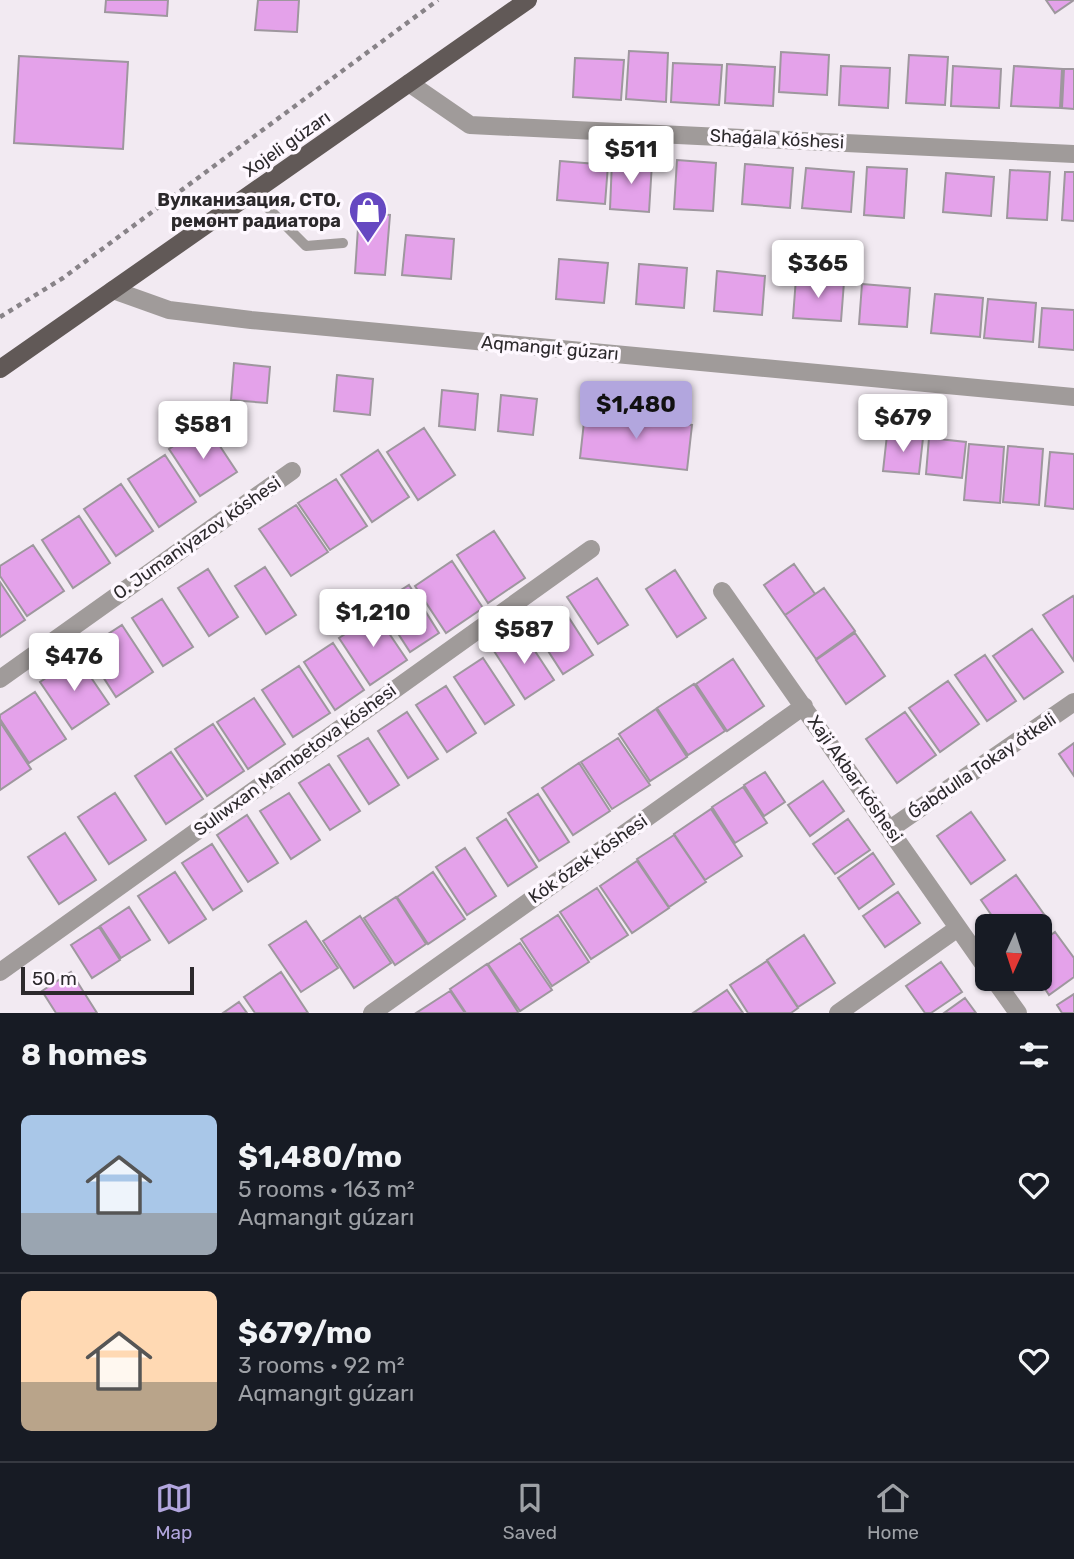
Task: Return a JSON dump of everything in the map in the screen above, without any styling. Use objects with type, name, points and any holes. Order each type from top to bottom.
[{"type":"main road","name":"Xojeli gúzarı","points":[[0,369],[528,0]]},
{"type":"street","name":"Shaǵala kóshesi","points":[[410,83],[470,124],[1074,154]]},
{"type":"street","name":"Aqmangıt gúzarı","points":[[113,290],[169,310],[238,319],[1074,397]]},
{"type":"street","name":"O. Jumaniyazov kóshesi","points":[[0,679],[292,471]]},
{"type":"street","name":"Sulıwxan Mambetova kóshesi","points":[[0,972],[591,549]]},
{"type":"street","name":"Xaji Akbar kóshesi","points":[[722,591],[975,952]]},
{"type":"street","name":"Ǵabdulla Tokay ótkeli","points":[[890,829],[1074,702]]},
{"type":"street","name":"Kók ózek kóshesi","points":[[372,1013],[804,706]]},
{"type":"street","points":[[838,1013],[958,928]]},
{"type":"street","points":[[1002,991],[1018,1013]]},
{"type":"lane","points":[[254,194],[306,246],[343,243]]},
{"type":"path","points":[[0,317],[63,278],[438,0]]},
{"type":"building","points":[[106,0],[168,0],[167,16],[105,12]]},
{"type":"building","points":[[258,0],[299,0],[297,32],[255,30]]},
{"type":"building","points":[[1046,0],[1074,0],[1055,13]]},
{"type":"building","points":[[629,51],[668,53],[666,102],[626,99]]},
{"type":"building","points":[[781,52],[829,55],[827,95],[779,92]]},
{"type":"building","points":[[909,55],[948,57],[945,105],[906,103]]},
{"type":"building","points":[[19,56],[128,62],[123,149],[14,143]]},
{"type":"building","points":[[575,58],[624,60],[621,100],[573,97]]},
{"type":"building","points":[[673,63],[722,65],[719,105],[671,102]]},
{"type":"building","points":[[727,64],[775,67],[773,106],[725,103]]},
{"type":"building","points":[[841,66],[890,68],[888,108],[839,105]]},
{"type":"building","points":[[953,66],[1001,69],[999,108],[951,106]]},
{"type":"building","points":[[1014,66],[1062,69],[1060,108],[1011,106]]},
{"type":"building","points":[[1064,69],[1074,69],[1074,109],[1062,108]]},
{"type":"building","points":[[677,160],[716,163],[713,211],[674,209]]},
{"type":"building","points":[[560,161],[608,165],[605,204],[557,200]]},
{"type":"building","points":[[612,161],[652,163],[649,212],[610,209]]},
{"type":"building","points":[[745,164],[793,168],[790,208],[742,204]]},
{"type":"building","points":[[867,167],[907,169],[904,218],[864,215]]},
{"type":"building","points":[[806,168],[854,172],[851,212],[802,208]]},
{"type":"building","points":[[1010,170],[1050,172],[1047,220],[1007,218]]},
{"type":"building","points":[[1065,172],[1074,172],[1074,221],[1062,220]]},
{"type":"building","points":[[946,173],[994,177],[991,216],[943,212]]},
{"type":"building","points":[[359,213],[390,215],[385,275],[355,273]]},
{"type":"building","points":[[406,235],[454,239],[451,279],[402,275]]},
{"type":"building","points":[[559,259],[608,263],[604,303],[556,299]]},
{"type":"building","points":[[639,264],[687,268],[684,308],[636,304]]},
{"type":"building","points":[[717,271],[765,276],[762,315],[714,311]]},
{"type":"building","points":[[796,278],[844,282],[841,321],[793,318]]},
{"type":"building","points":[[862,284],[910,288],[907,327],[859,324]]},
{"type":"building","points":[[935,294],[983,298],[980,337],[931,333]]},
{"type":"building","points":[[988,299],[1036,303],[1033,342],[984,338]]},
{"type":"building","points":[[1042,308],[1074,310],[1074,350],[1039,347]]},
{"type":"building","points":[[234,363],[270,367],[267,403],[231,400]]},
{"type":"building","points":[[337,375],[373,379],[370,415],[334,411]]},
{"type":"building","points":[[442,390],[478,394],[475,430],[439,426]]},
{"type":"building","points":[[501,395],[537,399],[533,435],[498,431]]},
{"type":"building","points":[[585,413],[692,425],[687,470],[580,458]]},
{"type":"building","points":[[206,425],[237,472],[200,496],[169,449]]},
{"type":"building","points":[[424,428],[455,475],[418,500],[387,452]]},
{"type":"building","points":[[887,435],[923,438],[919,474],[883,471]]},
{"type":"building","points":[[929,438],[966,442],[962,478],[926,474]]},
{"type":"building","points":[[969,444],[1004,447],[1000,503],[964,500]]},
{"type":"building","points":[[1008,446],[1043,449],[1039,505],[1003,502]]},
{"type":"building","points":[[378,450],[409,497],[372,522],[341,475]]},
{"type":"building","points":[[1050,452],[1074,454],[1074,509],[1045,506]]},
{"type":"building","points":[[165,455],[196,502],[159,527],[128,479]]},
{"type":"building","points":[[336,479],[367,526],[330,550],[298,503]]},
{"type":"building","points":[[121,484],[153,531],[116,556],[84,509]]},
{"type":"building","points":[[296,505],[328,552],[291,576],[259,529]]},
{"type":"building","points":[[79,516],[110,563],[73,588],[42,540]]},
{"type":"building","points":[[494,531],[525,578],[488,603],[457,555]]},
{"type":"building","points":[[33,545],[64,591],[27,616],[0,576],[0,566]]},
{"type":"building","points":[[452,561],[483,608],[446,633],[415,586]]},
{"type":"building","points":[[794,564],[815,594],[785,615],[764,585]]},
{"type":"building","points":[[265,567],[296,615],[266,634],[235,586]]},
{"type":"building","points":[[208,569],[238,617],[209,636],[178,588]]},
{"type":"building","points":[[675,570],[706,618],[677,637],[646,589]]},
{"type":"building","points":[[597,578],[628,625],[598,644],[567,597]]},
{"type":"building","points":[[0,582],[25,620],[0,637]]},
{"type":"building","points":[[409,585],[439,633],[410,652],[379,604]]},
{"type":"building","points":[[824,588],[855,631],[816,659],[785,615]]},
{"type":"building","points":[[1073,596],[1074,598],[1074,661],[1043,615]]},
{"type":"building","points":[[162,599],[193,647],[163,666],[132,618]]},
{"type":"building","points":[[562,607],[593,655],[563,674],[532,626]]},
{"type":"building","points":[[376,614],[407,660],[370,685],[339,638]]},
{"type":"building","points":[[122,625],[153,672],[116,697],[85,649]]},
{"type":"building","points":[[1032,629],[1063,672],[1024,699],[993,656]]},
{"type":"building","points":[[523,633],[554,680],[525,699],[494,651]]},
{"type":"building","points":[[855,633],[885,676],[846,704],[816,660]]},
{"type":"building","points":[[333,643],[364,690],[335,710],[304,662]]},
{"type":"building","points":[[985,655],[1016,701],[987,721],[955,675]]},
{"type":"building","points":[[77,657],[109,704],[72,729],[40,682]]},
{"type":"building","points":[[483,658],[514,705],[485,724],[454,677]]},
{"type":"building","points":[[733,659],[764,706],[727,731],[696,684]]},
{"type":"building","points":[[299,666],[330,713],[293,737],[262,690]]},
{"type":"building","points":[[948,681],[979,724],[940,752],[909,708]]},
{"type":"building","points":[[694,684],[725,731],[688,755],[657,708]]},
{"type":"building","points":[[446,686],[476,733],[447,752],[416,705]]},
{"type":"building","points":[[35,692],[66,739],[29,763],[0,715]]},
{"type":"building","points":[[254,698],[285,744],[248,769],[217,722]]},
{"type":"building","points":[[656,709],[687,757],[650,781],[619,734]]},
{"type":"building","points":[[407,712],[438,759],[408,778],[378,731]]},
{"type":"building","points":[[905,712],[936,755],[897,783],[866,739]]},
{"type":"building","points":[[0,722],[31,769],[0,790]]},
{"type":"building","points":[[213,724],[244,771],[207,796],[175,749]]},
{"type":"building","points":[[368,738],[399,785],[369,804],[338,756]]},
{"type":"building","points":[[618,738],[650,785],[612,809],[581,762]]},
{"type":"building","points":[[1074,743],[1074,776],[1059,754]]},
{"type":"building","points":[[171,752],[203,799],[166,824],[135,776]]},
{"type":"building","points":[[579,763],[610,811],[573,835],[542,788]]},
{"type":"building","points":[[329,764],[360,811],[330,830],[299,783]]},
{"type":"building","points":[[765,772],[785,802],[764,816],[744,785]]},
{"type":"building","points":[[823,781],[844,811],[810,836],[788,805]]},
{"type":"building","points":[[743,787],[767,823],[735,843],[712,807]]},
{"type":"building","points":[[115,793],[146,840],[109,864],[78,817]]},
{"type":"building","points":[[289,793],[320,840],[291,859],[260,811]]},
{"type":"building","points":[[538,794],[569,842],[539,861],[508,813]]},
{"type":"building","points":[[711,809],[742,856],[705,880],[674,834]]},
{"type":"building","points":[[971,812],[1005,860],[971,884],[937,836]]},
{"type":"building","points":[[247,815],[278,863],[248,882],[217,835]]},
{"type":"building","points":[[506,819],[537,867],[508,886],[477,838]]},
{"type":"building","points":[[848,819],[870,850],[835,874],[813,844]]},
{"type":"building","points":[[65,833],[96,880],[59,904],[28,857]]},
{"type":"building","points":[[674,835],[706,882],[669,907],[637,859]]},
{"type":"building","points":[[212,844],[242,891],[213,910],[182,863]]},
{"type":"building","points":[[465,848],[496,896],[467,915],[436,867]]},
{"type":"building","points":[[873,853],[894,884],[859,909],[838,878]]},
{"type":"building","points":[[637,861],[669,908],[632,933],[600,886]]},
{"type":"building","points":[[175,872],[206,919],[169,943],[138,896]]},
{"type":"building","points":[[433,872],[465,919],[428,944],[397,897]]},
{"type":"building","points":[[1016,875],[1044,914],[991,914],[981,900]]},
{"type":"building","points":[[597,888],[628,935],[591,959],[560,912]]},
{"type":"building","points":[[898,892],[920,923],[885,947],[863,916]]},
{"type":"building","points":[[396,897],[426,944],[395,965],[364,918]]},
{"type":"building","points":[[129,907],[150,940],[121,958],[100,926]]},
{"type":"building","points":[[558,915],[589,962],[552,986],[521,939]]},
{"type":"building","points":[[360,916],[391,963],[354,988],[323,941]]},
{"type":"building","points":[[306,921],[338,968],[301,992],[269,945]]},
{"type":"building","points":[[99,927],[120,960],[92,978],[71,945]]},
{"type":"building","points":[[1055,932],[1074,958],[1074,977],[1049,995],[1046,991],[1052,991],[1052,934]]},
{"type":"building","points":[[804,935],[835,983],[798,1007],[767,960]]},
{"type":"building","points":[[520,943],[552,990],[520,1011],[488,964]]},
{"type":"building","points":[[767,961],[798,1008],[791,1013],[748,1013],[730,985]]},
{"type":"building","points":[[941,962],[962,992],[931,1013],[925,1013],[906,986]]},
{"type":"building","points":[[487,964],[518,1012],[466,1013],[450,989]]},
{"type":"building","points":[[71,972],[97,1013],[56,1013],[42,991]]},
{"type":"building","points":[[281,972],[308,1013],[255,1013],[244,997]]},
{"type":"building","points":[[727,990],[743,1013],[693,1013]]},
{"type":"building","points":[[450,991],[465,1013],[416,1013]]},
{"type":"building","points":[[1074,994],[1074,1013],[1062,1013],[1057,1005]]},
{"type":"building","points":[[965,998],[976,1013],[944,1013]]},
{"type":"building","points":[[239,1002],[247,1013],[223,1013]]},
{"type":"place","name":"Вулканизация, СТО, ремонт радиатора","points":[[368,244]]}]
